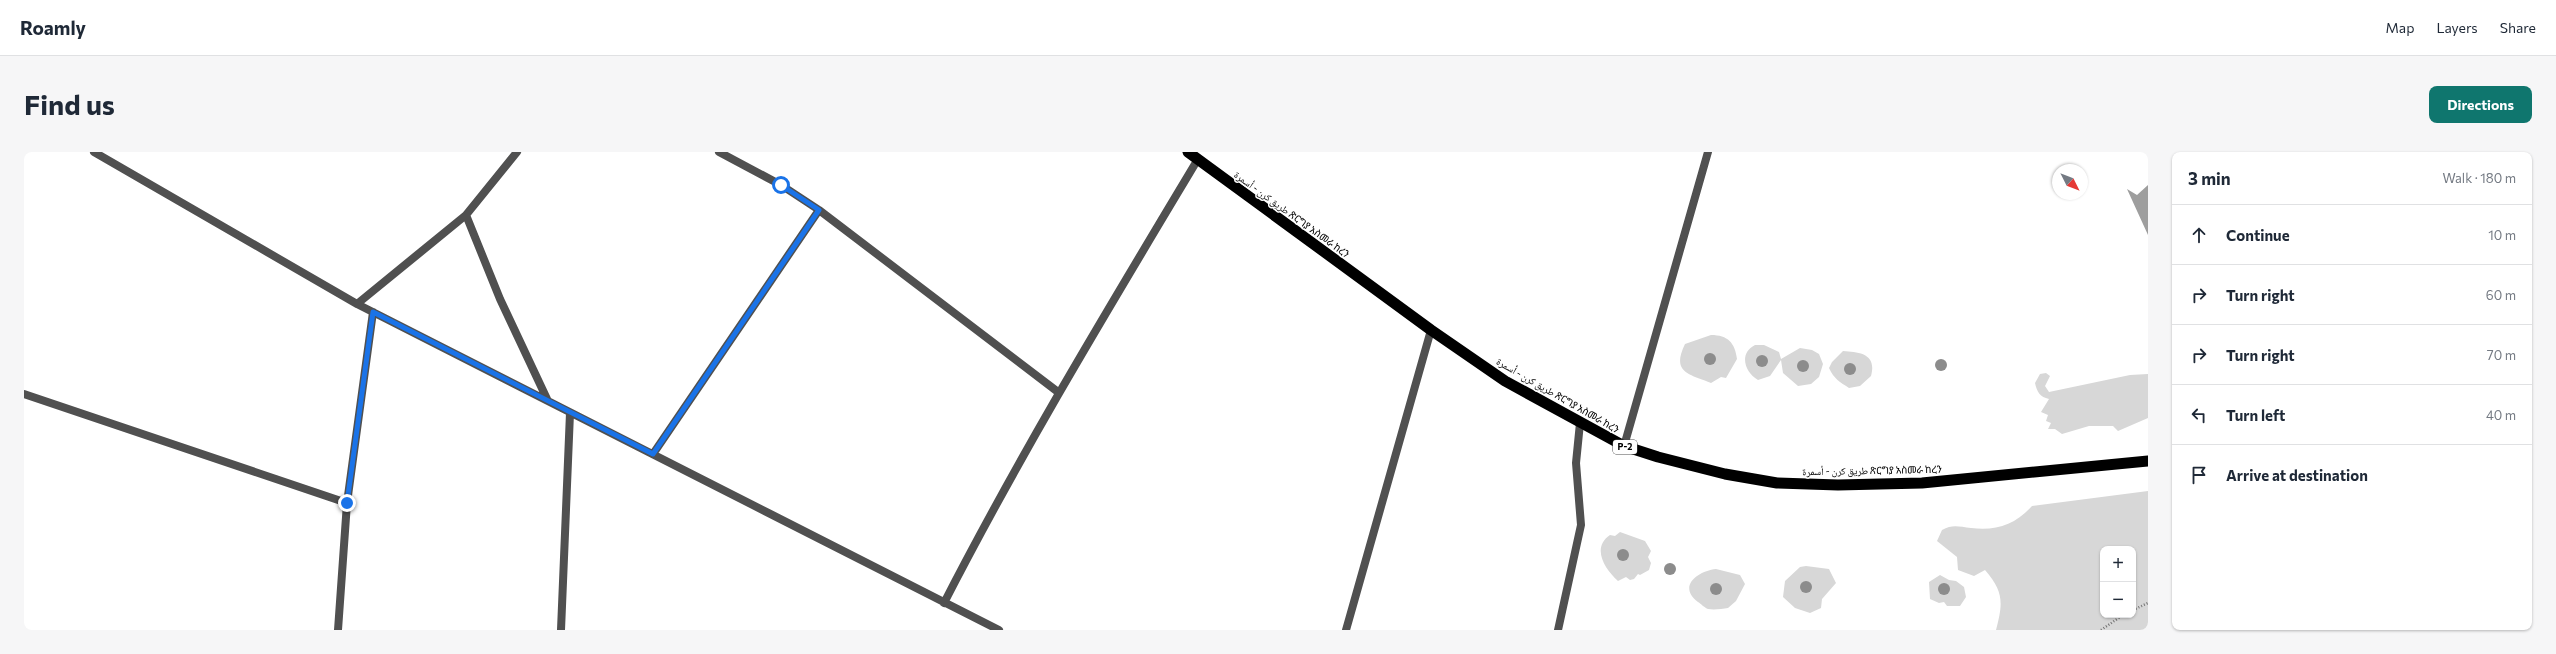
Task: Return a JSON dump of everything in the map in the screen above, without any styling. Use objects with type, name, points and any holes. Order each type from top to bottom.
[{"type":"highway","name":"طريق كرن - أسمرة ጽርግያ አስመራ ከረን","points":[[1188,152],[1431,330],[1506,381],[1624,446],[1725,474],[1777,483],[1922,483],[2148,461]]},
{"type":"street","points":[[94,152],[357,304],[547,399],[570,413],[999,630]]},
{"type":"street","points":[[357,304],[466,215],[517,152]]},
{"type":"street","points":[[719,152],[781,185],[819,210],[1058,392]]},
{"type":"street","points":[[1624,446],[1708,152]]},
{"type":"street","points":[[944,603],[999,496],[1058,392],[1198,159]]},
{"type":"street","points":[[653,454],[819,210]]},
{"type":"street","points":[[466,215],[500,299],[547,399]]},
{"type":"street","points":[[338,630],[347,503],[373,312]]},
{"type":"street","points":[[1346,630],[1431,330]]},
{"type":"street","points":[[24,394],[347,503]]},
{"type":"street","points":[[561,630],[570,413]]},
{"type":"street","points":[[1558,630],[1581,525],[1576,463],[1580,423]]},
{"type":"path","points":[[2136,609],[2148,603]]},
{"type":"path","points":[[2101,630],[2119,618]]},
{"type":"shaded area","points":[[2148,185],[2148,235],[2127,189],[2137,195]]},
{"type":"shaded area","points":[[1711,335],[1722,336],[1730,341],[1736,353],[1737,359],[1726,378],[1721,377],[1711,383],[1684,371],[1681,367],[1680,361],[1685,344]]},
{"type":"shaded area","points":[[1755,345],[1764,345],[1779,352],[1781,359],[1800,348],[1812,350],[1819,354],[1823,364],[1819,377],[1811,384],[1798,386],[1783,373],[1781,360],[1770,376],[1758,380],[1749,372],[1745,362],[1747,353],[1750,348]]},
{"type":"shaded area","points":[[1843,351],[1855,352],[1866,356],[1872,363],[1871,376],[1860,386],[1849,388],[1835,378],[1829,368],[1832,362]]},
{"type":"shaded area","points":[[2046,373],[2050,376],[2045,386],[2049,392],[2130,375],[2148,374],[2148,418],[2118,431],[2113,426],[2089,426],[2062,434],[2055,429],[2048,429],[2051,423],[2046,421],[2048,415],[2041,412],[2049,399],[2039,394],[2035,383],[2040,374]]},
{"type":"shaded area","points":[[2148,491],[2148,630],[1996,630],[2001,605],[1999,592],[1996,585],[1985,570],[1974,576],[1958,570],[1957,557],[1937,541],[1942,530],[1949,527],[1956,526],[1980,529],[1997,527],[2012,522],[2026,513],[2032,506]]},
{"type":"shaded area","points":[[1620,532],[1645,541],[1651,551],[1648,557],[1651,563],[1649,570],[1640,575],[1638,574],[1634,579],[1630,580],[1626,577],[1618,581],[1605,565],[1602,558],[1601,546],[1604,540],[1610,535],[1615,536]]},
{"type":"shaded area","points":[[1806,566],[1829,569],[1836,583],[1822,599],[1821,608],[1810,613],[1795,608],[1783,597],[1785,581],[1800,567]]},
{"type":"shaded area","points":[[1716,569],[1740,575],[1745,584],[1736,601],[1728,608],[1707,608],[1692,596],[1689,590],[1692,580],[1697,576],[1709,570]]},
{"type":"shaded area","points":[[1940,575],[1949,580],[1956,581],[1964,587],[1966,597],[1960,606],[1947,606],[1944,602],[1939,603],[1930,599],[1929,582]]},
{"type":"route","points":[[347,503],[373,312],[653,454],[819,210],[781,185]]}]
